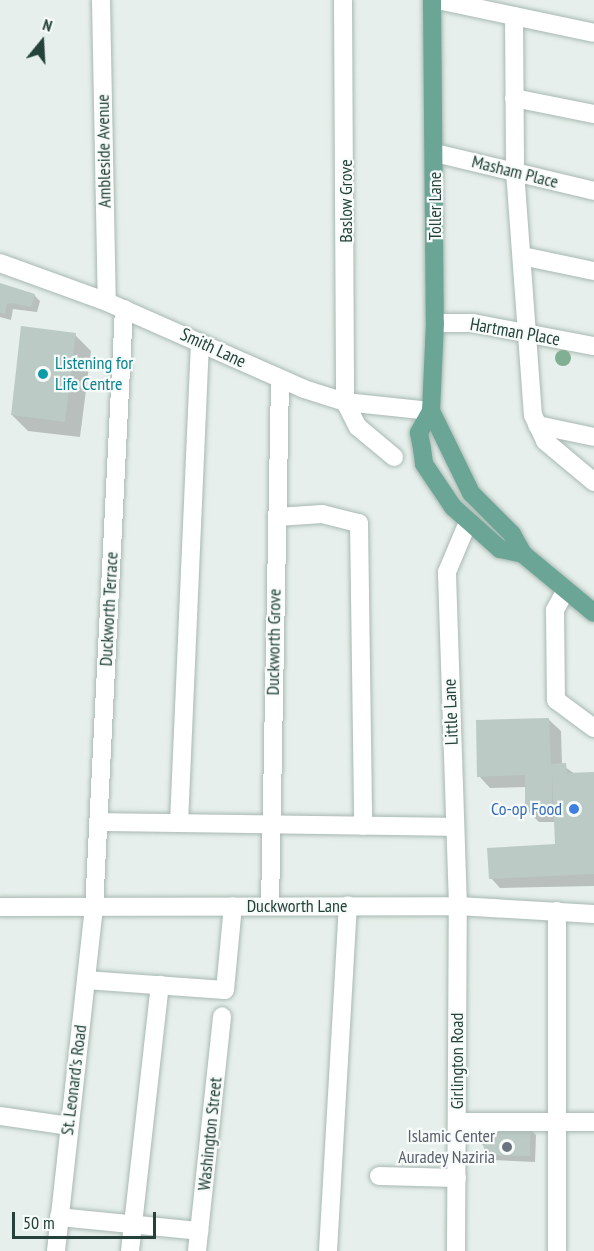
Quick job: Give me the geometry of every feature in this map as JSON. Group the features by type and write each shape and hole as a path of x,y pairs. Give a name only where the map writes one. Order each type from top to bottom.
{"main road":[{"name":"Toller Lane","path":"432,0 435,323 431,411 419,433 424,464 444,497 468,522 500,549 523,554"},
{"name":"Toller Lane","path":"431,411 471,493 512,534 523,554 594,613"},
{"path":"468,522 497,520"}],"street":[{"name":"Ambleside Avenue","path":"101,0 107,302"},
{"name":"Baslow Grove","path":"344,0 345,402"},
{"path":"438,0 594,33"},
{"path":"514,16 515,171 533,415 545,441 594,482"},
{"path":"514,98 594,114"},
{"name":"Masham Place","path":"435,153 594,191"},
{"path":"522,256 594,271"},
{"name":"Smith Lane","path":"0,263 107,302 280,379 345,402 431,411"},
{"name":"Duckworth Terrace","path":"94,909 124,309"},
{"name":"Hartman Place","path":"435,323 473,323 594,346"},
{"path":"179,823 200,342"},
{"name":"Duckworth Grove","path":"270,906 280,379"},
{"path":"345,402 358,427 394,457"},
{"path":"537,425 594,437"},
{"path":"277,517 322,514 360,523 363,826"},
{"name":"Little Lane","path":"458,906 447,572 468,522"},
{"path":"566,590 555,610 556,700 594,728"},
{"path":"98,822 455,827"},
{"path":"86,980 225,990 233,906"},
{"name":"Duckworth Lane","path":"0,907 94,909 233,906 458,906 594,914"},
{"path":"328,1251 348,906"},
{"name":"Girlington Road","path":"456,1251 458,906"},
{"name":"St. Leonard's Road","path":"56,1251 94,909"},
{"path":"557,911 557,1251"},
{"path":"130,1251 160,985"},
{"name":"Washington Street","path":"197,1251 222,1016"},
{"path":"0,1116 69,1126"},
{"path":"457,1122 594,1122"},
{"path":"379,1176 457,1178"},
{"path":"59,1217 199,1232"}],"building":[{"path":"0,283 35,294 31,307 12,303 7,304 5,314 0,313"},
{"name":"Listening for Life Centre","path":"21,326 76,333 65,422 11,415"},
{"path":"549,718 551,764 566,763 567,773 594,772 594,874 489,879 487,848 555,844 552,773 552,810 525,811 525,775 477,777 476,720"},
{"name":"Islamic Center Auradey Naziria","path":"478,1126 530,1127 530,1156 484,1155 484,1139 478,1139"}],"place":[{"name":"Listening for Life Centre","path":"43,374"},
{"name":"Co-op Food","path":"574,809"},
{"name":"Islamic Center Auradey Naziria","path":"507,1147"}]}
